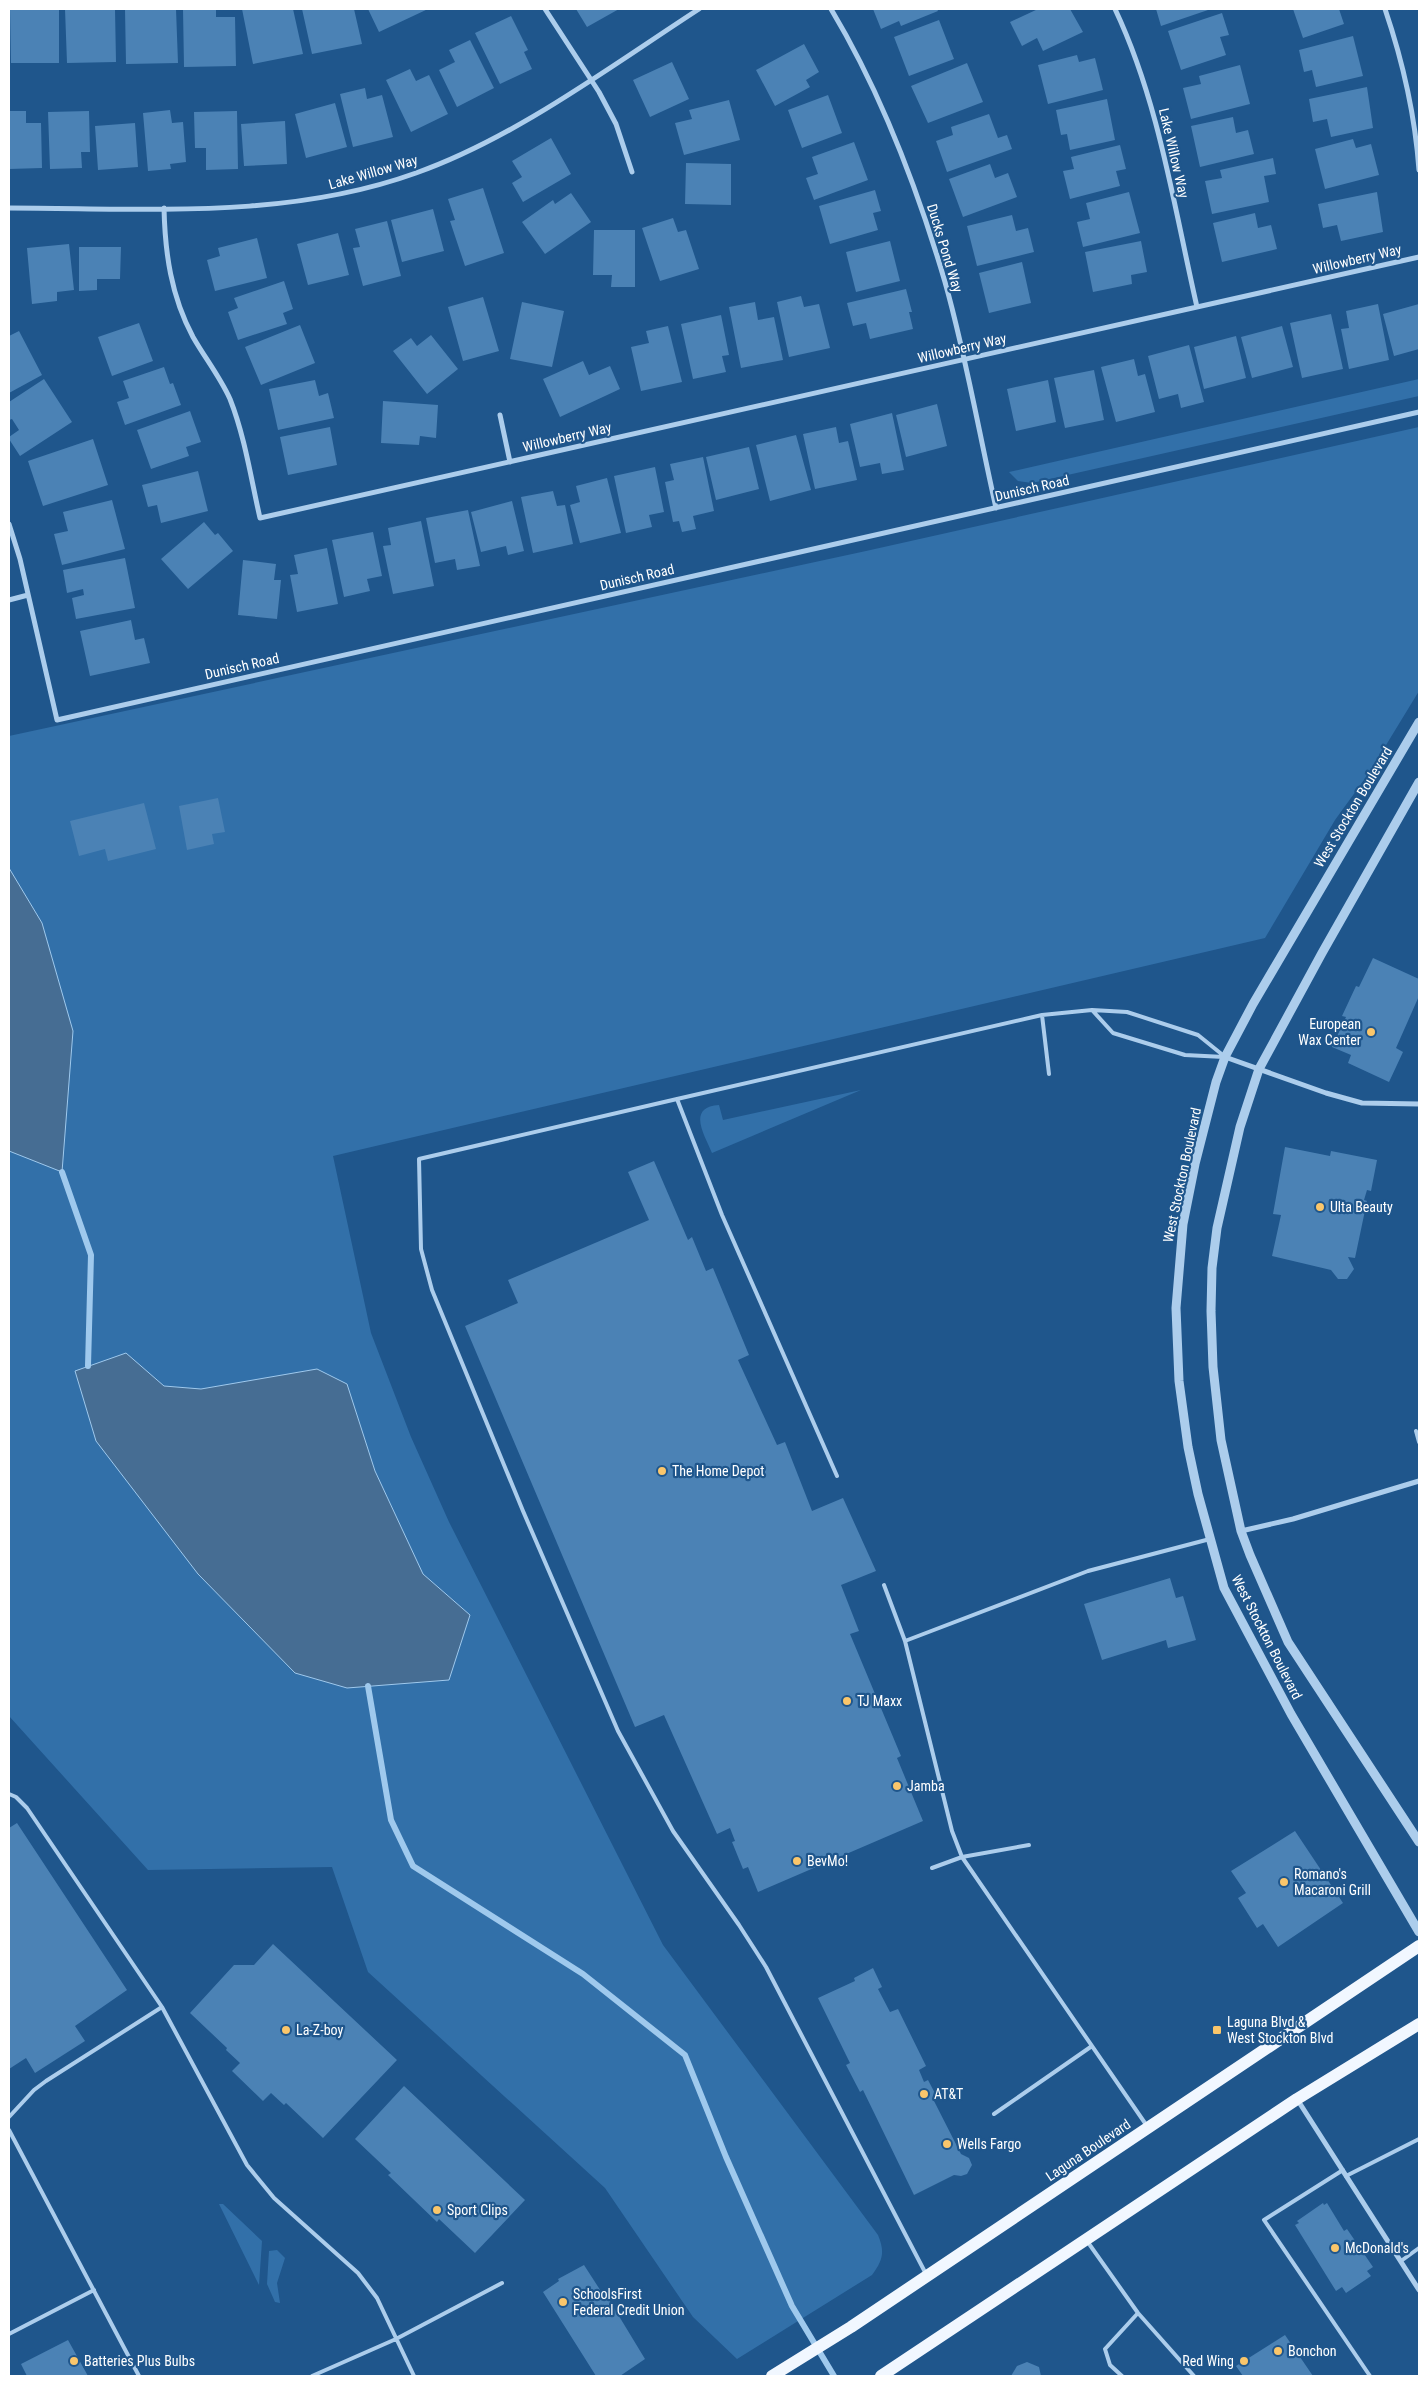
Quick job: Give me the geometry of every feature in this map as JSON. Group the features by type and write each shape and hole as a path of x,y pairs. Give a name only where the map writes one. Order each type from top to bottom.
{"main road":[{"name":"Laguna Boulevard","path":"772,2376 788,2368 851,2327 1419,1946"},
{"path":"881,2376 1297,2099 1419,2024"}],"street":[{"path":"545,9 590,79 616,124 632,172"},
{"name":"Lake Willow Way","path":"9,208 258,206 318,199 368,188 416,173 473,149 518,125 699,9"},
{"name":"Ducks Pond Way","path":"831,9 879,99 923,210 945,284 996,508"},
{"name":"Lake Willow Way","path":"1116,9 1132,45 1148,91 1197,307"},
{"path":"1385,9 1408,87 1419,170"},
{"name":"Willowberry Way","path":"164,208 165,250 172,283 193,337 229,399 240,426 260,518 1419,257"},
{"name":"Dunisch Road","path":"9,524 20,559 56,720 1419,412"},
{"name":"Willowberry Way","path":"500,415 510,462"},
{"path":"9,600 28,595"},
{"name":"West Stockton Boulevard","path":"1419,722 1253,1004 1225,1057 1208,1113 1185,1216 1176,1308 1179,1381 1188,1448 1224,1588 1259,1657 1419,1932"},
{"name":"West Stockton Boulevard","path":"1419,782 1317,961 1259,1069 1240,1127 1217,1228 1212,1268 1213,1367 1221,1440 1241,1531 1288,1642 1419,1842"},
{"path":"1225,1057 1326,1093 1362,1102 1419,1104"},
{"path":"1241,1531 1293,1519 1419,1481"},
{"path":"1297,2099 1419,2290"}],"lane":[{"path":"927,2276 766,1967 673,1831 618,1731 523,1511 432,1290 421,1249 419,1159 1042,1015 1092,1010 1127,1012 1198,1035 1225,1057"},
{"path":"1092,1010 1113,1033 1185,1055 1225,1057"},
{"path":"1042,1015 1049,1074"},
{"path":"677,1099 722,1215 837,1476"},
{"path":"1416,1432 1419,1442"},
{"path":"905,1641 1088,1571 1210,1539"},
{"path":"884,1585 905,1641 952,1831 962,1857 1148,2127"},
{"path":"9,1794 16,1797 27,1808 162,2006 247,2165 274,2198 358,2273 378,2298 414,2376"},
{"path":"932,1868 962,1857 1029,1845"},
{"path":"9,2117 34,2090 46,2081 162,2006"},
{"path":"994,2114 1092,2046"},
{"path":"9,2130 139,2376"},
{"path":"1346,2176 1419,2139"},
{"path":"1342,2170 1264,2220 1370,2376"},
{"path":"1086,2239 1138,2313 1194,2376"},
{"path":"1401,2260 1419,2248"},
{"path":"312,2376 396,2339 502,2283"},
{"path":"9,2334 94,2290"},
{"path":"1122,2376 1110,2364 1105,2349 1138,2313"}],"shaded area":[{"path":"1419,379 1419,396 1032,483 1018,481 1009,472"},
{"path":"1419,427 1419,691 1369,773 1335,820 1265,938 333,1156 371,1333 411,1437 449,1522 663,1945 878,2235 882,2256 879,2265 872,2275 737,2359 693,2317 605,2188 368,1972 332,1867 148,1870 9,1716 9,736 866,551"},
{"path":"9,868 42,923 73,1031 62,1172 9,1151"},
{"path":"861,1090 712,1153 700,1123 703,1111 709,1107 719,1105 723,1120"},
{"path":"126,1353 164,1386 201,1389 317,1369 347,1384 375,1471 423,1574 470,1615 449,1680 347,1688 295,1673 198,1574 96,1441 75,1371"},
{"path":"219,2204 223,2204 262,2241 259,2285"},
{"path":"277,2250 285,2258 277,2283 280,2303 275,2302 267,2284 269,2251"}],"building":[{"path":"10,9 59,9 59,63 11,63"},
{"path":"65,9 115,9 116,62 67,63"},
{"path":"125,9 176,9 178,63 126,64"},
{"path":"183,9 216,9 216,17 235,17 236,66 184,67"},
{"path":"242,9 293,9 303,54 253,64"},
{"path":"302,9 354,9 362,44 312,54"},
{"path":"368,9 428,9 379,32"},
{"path":"576,9 619,9 587,27"},
{"path":"873,9 937,9 938,11 901,26 899,21 881,29"},
{"path":"1038,9 1070,9 1083,32 1043,51 1037,38 1022,46 1010,22"},
{"path":"1156,9 1207,9 1208,10 1161,26"},
{"path":"1293,9 1339,9 1344,24 1303,38"},
{"path":"1222,13 1229,35 1220,37 1226,55 1181,70 1168,31"},
{"path":"511,16 528,50 524,52 532,69 500,84 475,33"},
{"path":"939,20 954,59 909,76 894,37"},
{"path":"1353,36 1363,76 1316,87 1312,70 1304,72 1299,50"},
{"path":"470,40 494,88 457,107 439,70 455,62 449,50"},
{"path":"804,44 819,72 806,80 810,87 775,106 756,70"},
{"path":"1077,55 1079,62 1095,58 1103,90 1048,104 1038,65"},
{"path":"672,62 689,99 650,117 633,80"},
{"path":"967,63 983,102 928,123 911,86"},
{"path":"1240,65 1250,104 1191,119 1183,88 1201,84 1199,76"},
{"path":"410,69 416,81 429,75 448,114 411,132 386,80"},
{"path":"1367,87 1373,128 1331,137 1327,119 1313,122 1309,99"},
{"path":"365,88 367,99 382,95 393,137 353,147 340,94"},
{"path":"828,95 842,133 802,148 788,110"},
{"path":"1107,99 1115,140 1070,150 1067,134 1061,135 1056,110"},
{"path":"729,100 740,140 684,155 675,123 692,119 689,110"},
{"path":"335,103 347,147 306,158 295,114"},
{"path":"170,110 172,123 183,122 186,162 170,164 171,169 148,171 143,113"},
{"path":"9,111 26,111 26,123 41,123 42,168 9,169"},
{"path":"89,111 90,152 81,152 82,168 50,169 48,112"},
{"path":"237,111 238,169 206,170 206,148 195,148 194,112"},
{"path":"989,114 998,138 1007,135 1012,149 947,172 936,141 953,135 951,127"},
{"path":"1233,117 1236,133 1248,130 1254,154 1200,167 1191,126"},
{"path":"285,121 287,164 244,166 241,124"},
{"path":"135,123 138,167 98,170 95,126"},
{"path":"551,138 571,174 523,202 512,183 522,177 512,161"},
{"path":"1353,139 1356,148 1371,144 1379,175 1325,189 1315,149"},
{"path":"854,142 868,180 814,200 806,178 818,174 812,157"},
{"path":"1120,145 1126,169 1116,171 1120,186 1070,199 1063,171 1074,169 1071,157"},
{"path":"1273,158 1276,174 1264,176 1269,202 1212,214 1205,181 1222,178 1220,170"},
{"path":"686,163 731,164 731,205 685,204"},
{"path":"990,164 995,178 1008,173 1017,197 963,217 949,179"},
{"path":"483,188 504,253 465,266 450,221 455,220 448,199"},
{"path":"875,190 881,211 873,213 878,230 830,244 819,206"},
{"path":"1129,192 1140,233 1083,247 1077,222 1090,219 1086,203"},
{"path":"1377,192 1383,232 1341,241 1337,225 1323,228 1318,204"},
{"path":"571,193 591,222 545,254 522,222 553,200 555,204"},
{"path":"433,209 444,251 402,262 391,220"},
{"path":"1255,213 1258,228 1271,225 1277,249 1222,262 1213,223"},
{"path":"1012,215 1016,231 1028,228 1034,252 977,266 967,226"},
{"path":"673,218 678,232 686,230 699,269 660,281 642,228"},
{"path":"387,221 401,276 363,286 353,248 360,247 355,229"},
{"path":"594,230 635,230 635,287 611,287 612,275 593,275"},
{"path":"338,233 349,275 308,285 297,244"},
{"path":"257,238 267,278 215,291 207,260 220,256 218,248"},
{"path":"890,241 900,281 856,292 846,252"},
{"path":"1141,241 1147,272 1131,275 1132,284 1093,292 1085,252"},
{"path":"69,244 74,290 57,292 57,301 32,304 27,248"},
{"path":"79,247 121,247 120,279 97,279 97,290 79,291"},
{"path":"1022,262 1031,303 989,313 979,273"},
{"path":"284,281 293,309 283,313 287,324 238,340 228,312 238,308 234,298"},
{"path":"906,289 912,312 909,312 913,329 870,339 866,323 853,326 847,303"},
{"path":"801,296 804,307 819,304 830,348 789,357 777,302"},
{"path":"483,297 499,351 463,361 448,307"},
{"path":"522,302 564,311 552,367 510,359"},
{"path":"755,302 758,320 774,317 783,360 741,368 729,307"},
{"path":"1378,304 1389,360 1349,369 1341,329 1349,328 1346,311"},
{"path":"1419,304 1419,349 1394,356 1383,314"},
{"path":"1331,314 1343,369 1302,378 1290,323"},
{"path":"721,315 729,355 722,356 726,372 693,379 681,324"},
{"path":"139,323 153,361 112,376 98,337"},
{"path":"300,325 315,363 261,385 245,347"},
{"path":"668,326 682,382 641,391 631,347 649,343 646,331"},
{"path":"1282,326 1293,367 1252,378 1241,337"},
{"path":"19,331 42,375 9,393 9,336"},
{"path":"431,335 458,369 427,394 393,351 411,338 417,346"},
{"path":"1236,336 1246,378 1204,389 1194,347"},
{"path":"1189,345 1204,402 1181,408 1178,394 1159,399 1148,356"},
{"path":"1134,359 1138,376 1145,374 1155,412 1116,422 1101,367"},
{"path":"583,361 589,375 610,366 620,389 560,417 543,379"},
{"path":"164,367 170,384 173,383 181,405 125,425 117,402 129,398 123,381"},
{"path":"1094,370 1104,420 1065,428 1054,378"},
{"path":"44,379 72,422 20,456 9,439 19,430 12,419 9,420 9,402"},
{"path":"315,380 319,396 328,393 334,418 278,430 269,389"},
{"path":"1048,380 1056,422 1016,431 1007,389"},
{"path":"383,401 438,405 436,438 420,436 419,445 381,443"},
{"path":"937,404 947,446 906,457 896,415"},
{"path":"190,411 201,442 186,447 189,456 151,469 137,430"},
{"path":"892,413 904,470 882,474 880,463 860,467 850,424"},
{"path":"330,427 337,465 288,475 280,437"},
{"path":"836,427 839,443 848,441 857,480 815,489 803,434"},
{"path":"796,435 811,490 770,501 756,445"},
{"path":"93,439 108,485 43,506 28,461"},
{"path":"749,447 759,489 716,500 706,457"},
{"path":"703,457 714,511 693,516 696,529 682,532 679,521 673,522 665,482 674,480 670,464"},
{"path":"655,467 664,512 649,515 652,527 626,533 614,476"},
{"path":"198,471 208,511 161,523 157,505 148,507 142,485"},
{"path":"607,478 621,533 580,543 570,505 580,502 576,486"},
{"path":"553,491 557,506 565,505 573,544 533,553 521,497"},
{"path":"112,500 125,549 62,565 54,534 68,531 63,512"},
{"path":"512,501 524,551 508,555 506,546 481,552 471,512"},
{"path":"468,510 480,566 457,570 455,559 435,563 426,518"},
{"path":"421,521 434,586 393,594 383,546 391,545 388,528"},
{"path":"204,522 215,535 218,533 233,551 188,589 161,559"},
{"path":"373,532 382,576 367,579 370,591 344,597 332,540"},
{"path":"327,548 338,604 297,612 290,575 298,574 294,555"},
{"path":"125,558 135,608 76,619 72,598 84,595 83,589 67,593 63,570"},
{"path":"243,560 276,564 274,580 281,580 277,619 238,615"},
{"path":"131,620 135,640 144,638 150,663 90,676 80,631"},
{"path":"218,798 225,832 212,834 214,844 187,850 179,806"},
{"path":"144,803 156,849 108,861 105,849 79,856 70,821"},
{"name":"European Wax Center","path":"1373,958 1419,979 1419,996 1396,1048 1403,1052 1389,1082 1348,1063 1351,1055 1332,1047 1346,1017 1342,1016 1356,986 1359,987"},
{"name":"Ulta Beauty","path":"1285,1147 1330,1156 1331,1151 1377,1160 1371,1191 1367,1190 1364,1200 1367,1201 1355,1258 1348,1257 1354,1269 1347,1279 1338,1279 1331,1270 1272,1256 1281,1215 1273,1214"},
{"name":"The Home Depot","path":"654,1161 688,1240 692,1237 706,1271 713,1268 749,1355 738,1360 777,1445 785,1442 812,1511 843,1498 876,1571 841,1585 859,1631 850,1634 901,1756 897,1758 923,1821 758,1892 748,1867 743,1869 732,1842 735,1841 730,1828 717,1834 664,1715 635,1727 465,1326 518,1303 508,1280 649,1220 628,1172"},
{"path":"1170,1578 1176,1598 1183,1596 1196,1640 1168,1648 1166,1640 1102,1660 1084,1604"},
{"path":"17,1823 127,1990 75,2026 85,2041 35,2073 26,2058 9,2069 9,1828"},
{"name":"Romano's Macaroni Grill","path":"1295,1831 1343,1903 1278,1947 1263,1924 1257,1928 1238,1898 1246,1893 1231,1871"},
{"name":"La-Z-boy","path":"273,1944 397,2060 323,2138 286,2103 284,2105 271,2093 263,2101 232,2071 240,2063 190,2013 234,1965 254,1965"},
{"path":"873,1968 882,1987 878,1989 890,2012 898,2009 926,2066 919,2070 924,2082 928,2080 938,2099 934,2101 961,2154 969,2158 972,2165 967,2174 961,2176 954,2175 914,2195 863,2090 860,2092 846,2065 850,2063 818,1998 855,1981 854,1978"},
{"path":"404,2086 525,2200 475,2253 439,2219 437,2222 388,2175 391,2173 355,2139"},
{"name":"McDonald's","path":"1323,2203 1324,2205 1327,2203 1344,2231 1347,2229 1373,2267 1367,2271 1371,2276 1346,2293 1342,2287 1336,2291 1295,2225 1299,2223 1297,2221"},
{"path":"584,2265 606,2299 608,2298 645,2359 620,2376 596,2376 543,2292 559,2281 558,2279"},
{"name":"Bonchon","path":"1285,2335 1313,2376 1243,2376 1236,2366"},
{"path":"68,2340 88,2376 27,2376 21,2364"},
{"path":"1027,2362 1039,2367 1041,2376 1011,2376 1017,2366"}],"waterway":[{"path":"62,1172 91,1255 88,1366"},
{"path":"368,1686 391,1820 413,1866 583,1974 685,2055 726,2157 792,2306 834,2376"}],"place":[{"name":"European Wax Center","path":"1371,1032"},
{"name":"Ulta Beauty","path":"1320,1207"},
{"name":"The Home Depot","path":"662,1471"},
{"name":"TJ Maxx","path":"847,1701"},
{"name":"Jamba","path":"897,1786"},
{"name":"BevMo!","path":"797,1861"},
{"name":"Romano's Macaroni Grill","path":"1284,1882"},
{"name":"La-Z-boy","path":"286,2030"},
{"name":"Laguna Blvd & West Stockton Blvd","path":"1217,2030"},
{"name":"AT&T","path":"924,2094"},
{"name":"Wells Fargo","path":"947,2144"},
{"name":"Sport Clips","path":"437,2210"},
{"name":"McDonald's","path":"1335,2248"},
{"name":"SchoolsFirst Federal Credit Union","path":"563,2302"},
{"name":"Bonchon","path":"1278,2351"},
{"name":"Batteries Plus Bulbs","path":"74,2361"},
{"name":"Red Wing","path":"1244,2361"}]}
